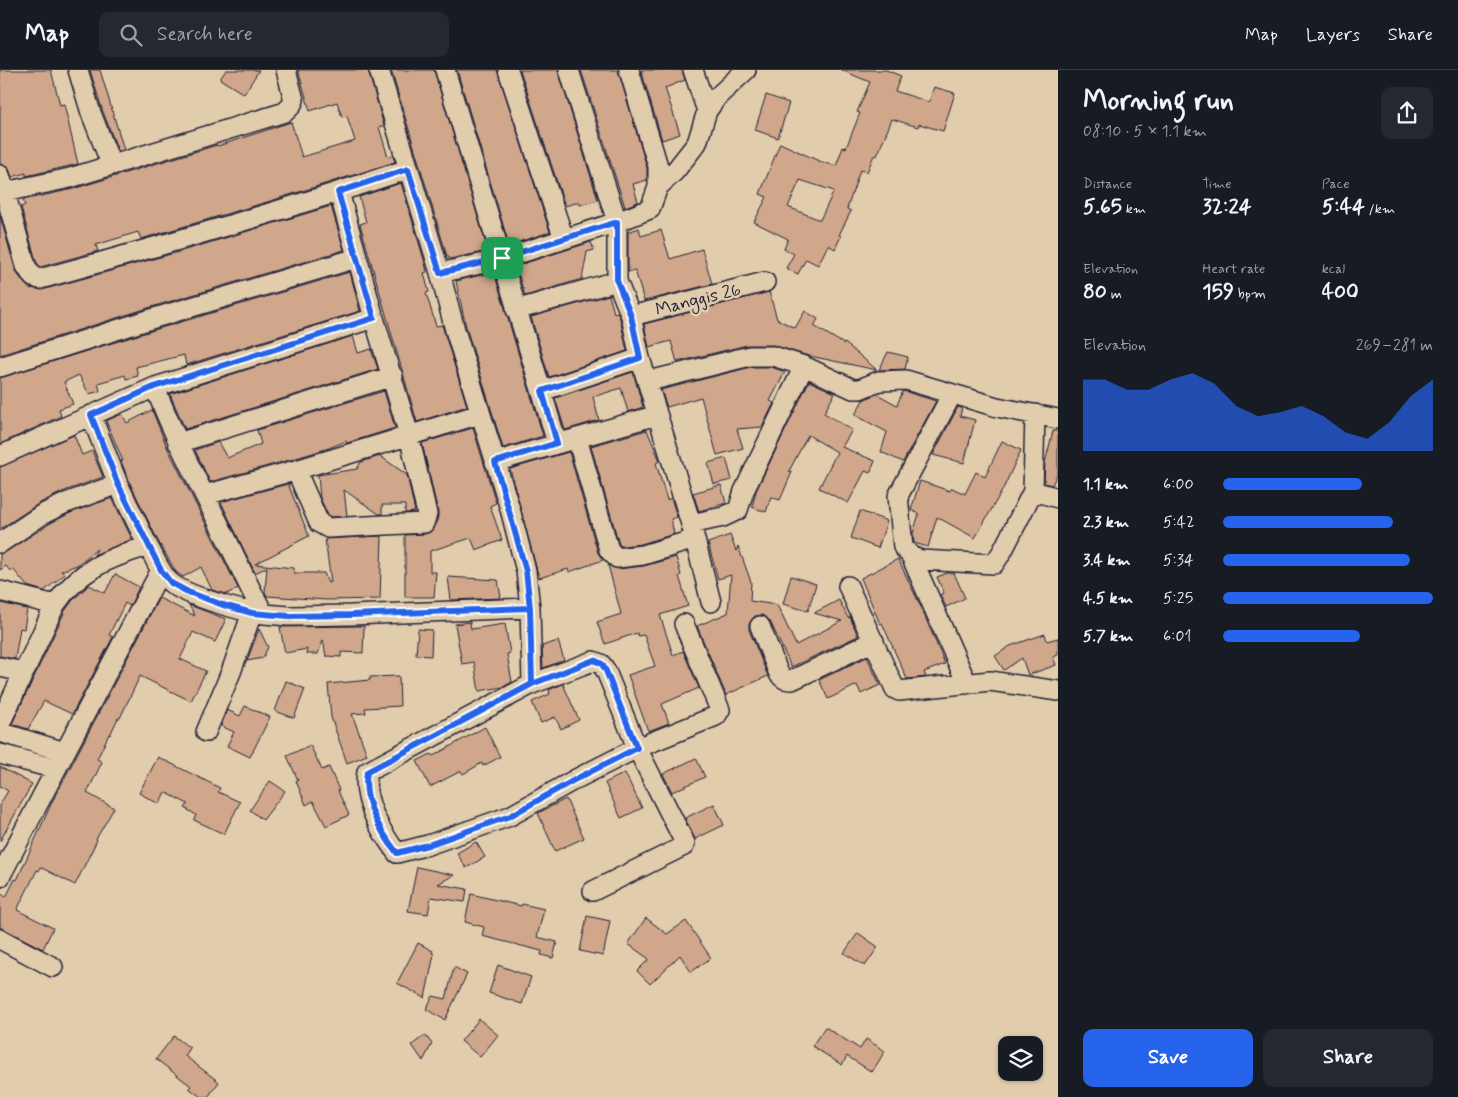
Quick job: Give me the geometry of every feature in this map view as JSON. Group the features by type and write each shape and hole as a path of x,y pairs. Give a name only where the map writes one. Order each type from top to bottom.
{"street":[{"path":"78,70 91,113 111,164"},
{"path":"286,70 294,100 292,106 285,112 70,178 2,187 26,266 33,277 40,279 184,240 408,169"},
{"path":"379,70 526,571 530,608 532,684"},
{"path":"445,70 557,443"},
{"path":"508,70 564,239"},
{"path":"569,70 617,222 617,281 631,316 640,358 649,381 693,532 711,602"},
{"path":"440,273 502,258 617,222 650,209 658,187 658,166 629,70"},
{"path":"693,70 707,111"},
{"path":"658,187 675,171 697,143 707,111 728,86 746,70"},
{"path":"296,470 319,523 328,528 424,523 427,514 409,435 338,192"},
{"path":"0,367 151,319 357,258"},
{"path":"516,310 617,281"},
{"name":"Manggis 26","path":"631,316 766,282"},
{"path":"0,456 154,387 374,318"},
{"path":"649,381 750,356 773,356 804,366 853,389 860,389 879,381 906,380 997,407 1058,419"},
{"path":"542,391 640,358"},
{"path":"577,438 609,550 617,558 643,555 738,510 744,491 804,366"},
{"path":"178,443 392,376"},
{"path":"154,387 178,443 237,559 258,613 206,732"},
{"path":"952,394 898,496 903,547 911,556 967,684"},
{"path":"204,494 296,470 480,414"},
{"path":"911,556 921,560 994,564 1033,491 1035,414"},
{"path":"91,415 118,484 161,570 171,583 188,592 223,605 258,613 289,616 530,608"},
{"path":"495,462 658,415"},
{"path":"0,544 43,514 66,503 118,484"},
{"path":"1033,491 1058,498"},
{"path":"0,724 55,605 65,591 77,579 95,566 148,546"},
{"path":"0,877 161,570"},
{"path":"848,586 898,691 903,692 990,681 1058,691"},
{"path":"0,591 55,605"},
{"path":"593,891 684,846 684,839 637,748 602,664 594,660 532,684 367,772 366,789 371,807 389,842 397,853 428,845 510,816 637,748 716,716 720,710 684,624"},
{"path":"760,626 779,674 787,680 792,680 874,641"},
{"path":"0,667 23,672"},
{"path":"0,732 65,752"},
{"path":"0,754 56,769"},
{"path":"0,939 53,967"}],"building":[{"path":"0,70 51,70 60,105 64,104 78,164 26,176 26,173 12,177 8,167 0,164"},
{"path":"90,70 100,70 124,150 118,151"},
{"path":"226,70 259,70 244,94 220,79"},
{"path":"298,70 368,70 384,126 379,127 388,157 393,156 395,162 141,239 138,232 96,245 98,251 40,267 36,261 21,207 25,205 23,200 73,189 291,122 302,157 355,141 347,116 342,117 337,102 310,111"},
{"path":"391,70 434,70 488,251 449,259 447,256"},
{"path":"457,70 497,70 550,232 509,245"},
{"path":"520,70 558,70 598,200 580,205 579,202 565,206"},
{"path":"581,70 618,70 647,168 647,180 633,184 638,202 625,207"},
{"path":"641,70 682,70 685,80 665,88 680,134 662,140"},
{"path":"841,70 886,70 901,76 895,91 929,102 934,87 955,93 943,131 919,124 918,127 892,119 877,156 874,155 867,172 860,170 847,209 851,211 839,235 841,236 835,249 828,245 818,265 806,259 798,274 786,268 794,254 784,249 788,239 754,222 767,197 760,194 780,143 819,161 836,166 843,147 846,148 860,113 857,112 870,82","holes":["800,180 834,191 820,220 788,207"]},
{"path":"766,95 789,103 778,138 755,130"},
{"path":"401,183 425,263 427,272 424,273 429,292 426,293 436,326 442,325 467,406 417,422 360,224 366,222 359,197"},
{"path":"331,206 344,250 148,308 0,355 0,216 16,272 29,288 42,290 182,251"},
{"path":"639,228 641,236 661,230 670,259 702,249 712,284 644,301 635,270 628,272 628,232"},
{"path":"591,242 594,250 587,252 582,279 525,296 516,266"},
{"path":"350,272 360,311 186,365 184,355 136,367 138,376 126,379 125,375 98,383 100,391 89,394 79,375 64,382 73,404 59,409 61,416 0,444 0,378"},
{"path":"494,272 543,436 503,448 466,327 456,281"},
{"path":"769,292 777,319 795,328 805,311 818,319 814,326 845,343 877,370 805,355 773,345 747,345 677,362 671,341 649,347 644,324"},
{"path":"609,295 614,313 617,312 620,319 627,351 549,377 531,317"},
{"path":"353,336 358,353 371,349 378,369 185,429 170,394"},
{"path":"888,352 908,357 905,369 879,370"},
{"path":"751,367 771,367 785,372 770,401 774,403 762,427 737,429 743,448 717,455 701,397 667,407 661,390"},
{"path":"633,372 643,407 628,412 621,388 593,397 599,420 565,430 555,398"},
{"path":"809,381 835,393 824,413 852,430 842,447 875,461 870,473 865,471 848,503 819,488 837,452 808,435 789,471 792,472 780,500 771,497 766,512 752,507 756,491"},
{"path":"384,391 395,428 347,443 346,441 293,459 210,482 195,450 218,442 227,458 261,444 257,430"},
{"path":"903,391 936,401 903,462 881,452 887,432 855,415 863,400 877,394 897,405"},
{"path":"958,407 962,408 960,416 975,420 964,463 933,455"},
{"path":"152,410 167,447 238,588 227,594 212,590 201,567 183,577 176,572 158,541 128,479 121,461 123,461 106,421 122,414 127,423"},
{"path":"473,428 496,503 490,506 502,540 476,550 471,538 430,551 430,572 436,572 434,597 405,597 405,535 430,532 435,527 438,517 422,443"},
{"path":"647,430 660,461 656,463 667,500 671,498 677,517 671,519 674,534 641,544 621,546 591,446"},
{"path":"1053,431 1058,431 1058,472 1052,485 1044,483 1045,463"},
{"path":"74,435 82,455 92,451 103,477 62,492 38,504 0,529 0,467"},
{"path":"1002,441 1021,450 1003,489 975,538 937,517 928,547 914,543 913,533 919,514 911,510 920,481 950,491 952,488 965,494 976,472 985,477"},
{"path":"569,452 598,553 603,560 569,572 568,569 539,578 510,469"},
{"path":"380,456 407,475 415,512 405,513 405,505 382,505 382,514 379,514 344,490 347,516 331,517 328,515 320,498 318,475 357,469 361,462"},
{"path":"726,458 732,480 714,484 708,463"},
{"path":"288,484 309,536 255,564 294,568 294,573 324,573 328,583 331,582 325,539 382,536 380,599 327,600 267,596 265,592 267,567 255,573 221,502"},
{"path":"721,485 726,503 699,511 693,493"},
{"path":"112,498 132,539 94,555 97,549 77,565 61,571 65,574 44,591 27,586 13,569 10,571 6,566 0,570 0,554 70,513"},
{"path":"860,511 887,521 878,548 851,538"},
{"path":"730,535 736,551 738,546 751,582 750,601 777,605 796,645 842,621 814,613 839,600 848,618 850,617 858,636 791,667 770,621 762,615 755,616 749,624 749,630 768,676 726,695 697,626 728,613 731,575 718,579 708,543"},
{"path":"676,557 681,575 679,576 688,606 660,615 673,655 683,651 699,688 662,704 669,723 648,731 628,675 655,666 644,635 638,636 637,633 605,644 597,622 621,614 608,565 618,569 644,566"},
{"path":"898,559 945,664 924,672 926,677 907,679 882,623 880,624 861,578"},
{"path":"947,573 954,573 965,598 946,607 940,595 944,593 937,577"},
{"path":"115,574 139,587 130,606 125,603 109,635 113,637 72,714 44,701 28,729 12,724 65,611 73,600 89,585 105,593"},
{"path":"791,576 816,584 808,611 783,604"},
{"path":"448,577 498,580 501,598 451,600"},
{"path":"159,598 195,616 189,605 226,619 215,642 193,632 180,659 206,671 191,701 140,676 120,718 118,718 109,734 97,759 102,762 87,793 114,808 96,839 75,885 40,867 17,910 53,928 43,949 0,927 0,893 6,897 15,879 17,880 52,802"},
{"path":"0,603 27,609 24,629 20,628 15,659 0,656"},
{"path":"470,622 471,629 505,624 510,653 507,654 512,682 503,687 479,691 474,662 462,664 455,624"},
{"path":"364,626 363,653 341,652 341,657 326,656 323,640 318,654 306,654 307,649 285,653 280,627"},
{"path":"259,629 268,647 263,658 247,661"},
{"path":"418,629 432,630 431,656 416,655"},
{"path":"1045,634 1047,641 1058,638 1058,655 1053,657 1056,665 1028,675 1022,658 1004,670 995,656 1010,646"},
{"path":"558,641 564,660 543,668 542,646"},
{"path":"867,657 880,685 861,694 857,685 828,699 819,680"},
{"path":"399,676 400,706 365,708 366,713 352,714 367,755 347,763 331,717 328,684 370,680 370,677"},
{"path":"286,681 305,689 294,718 275,711"},
{"path":"563,684 579,720 561,729 555,717 541,723 532,702 550,694 549,690"},
{"path":"245,706 270,717 250,757 227,746 234,732 221,726 227,710 240,716"},
{"path":"485,727 500,757 483,766 482,763 463,774 461,771 430,787 417,761 431,754 433,756"},
{"path":"310,745 322,770 329,767 349,815 326,826 313,801 306,805 296,781 298,780 287,756"},
{"path":"158,757 220,788 218,792 240,802 224,834 194,820 196,815 185,808 188,804 165,792 159,804 139,793"},
{"path":"696,758 705,777 672,792 663,774"},
{"path":"0,767 32,784 0,841 0,804 8,791 0,786"},
{"path":"625,773 642,808 621,818 605,783"},
{"path":"270,781 285,791 263,820 250,810"},
{"path":"566,799 584,838 555,851 538,813"},
{"path":"714,804 724,825 695,839 685,818"},
{"path":"476,842 485,857 466,868 457,853"},
{"path":"417,867 454,875 438,884 467,889 465,902 431,897 428,914 408,911"},
{"path":"471,894 521,906 522,904 544,909 537,937 557,942 553,958 541,955 542,951 482,936 484,927 465,922"},
{"path":"587,916 610,921 603,956 580,951"},
{"path":"646,918 667,934 686,921 711,958 691,972 680,955 650,984 637,971 649,959 628,944"},
{"path":"858,933 878,947 865,966 844,953"},
{"path":"418,943 433,951 432,953 434,954 425,998 397,983"},
{"path":"498,965 531,977 522,1004 489,993"},
{"path":"454,967 467,974 445,1020 426,1009 433,996 446,999"},
{"path":"479,1019 498,1035 480,1057 461,1041"},
{"path":"825,1027 860,1049 866,1039 885,1051 872,1072 847,1056 842,1065 812,1046"},
{"path":"425,1035 432,1044 423,1061 412,1045"},
{"path":"174,1036 190,1048 185,1056 219,1082 208,1097 201,1097 189,1088 191,1086 156,1059"}],"route":[{"path":"502,258 440,273 408,169 338,192 374,318 154,387 91,415 118,484 161,570 171,583 188,592 252,613 289,616 530,608 532,664 532,684 594,660 602,664 637,748 510,816 428,845 397,853 389,842 371,807 366,789 367,772 532,684 530,608 526,571 510,509 495,462 557,443 542,391 640,358 631,316 617,281 617,222 502,258"}]}
